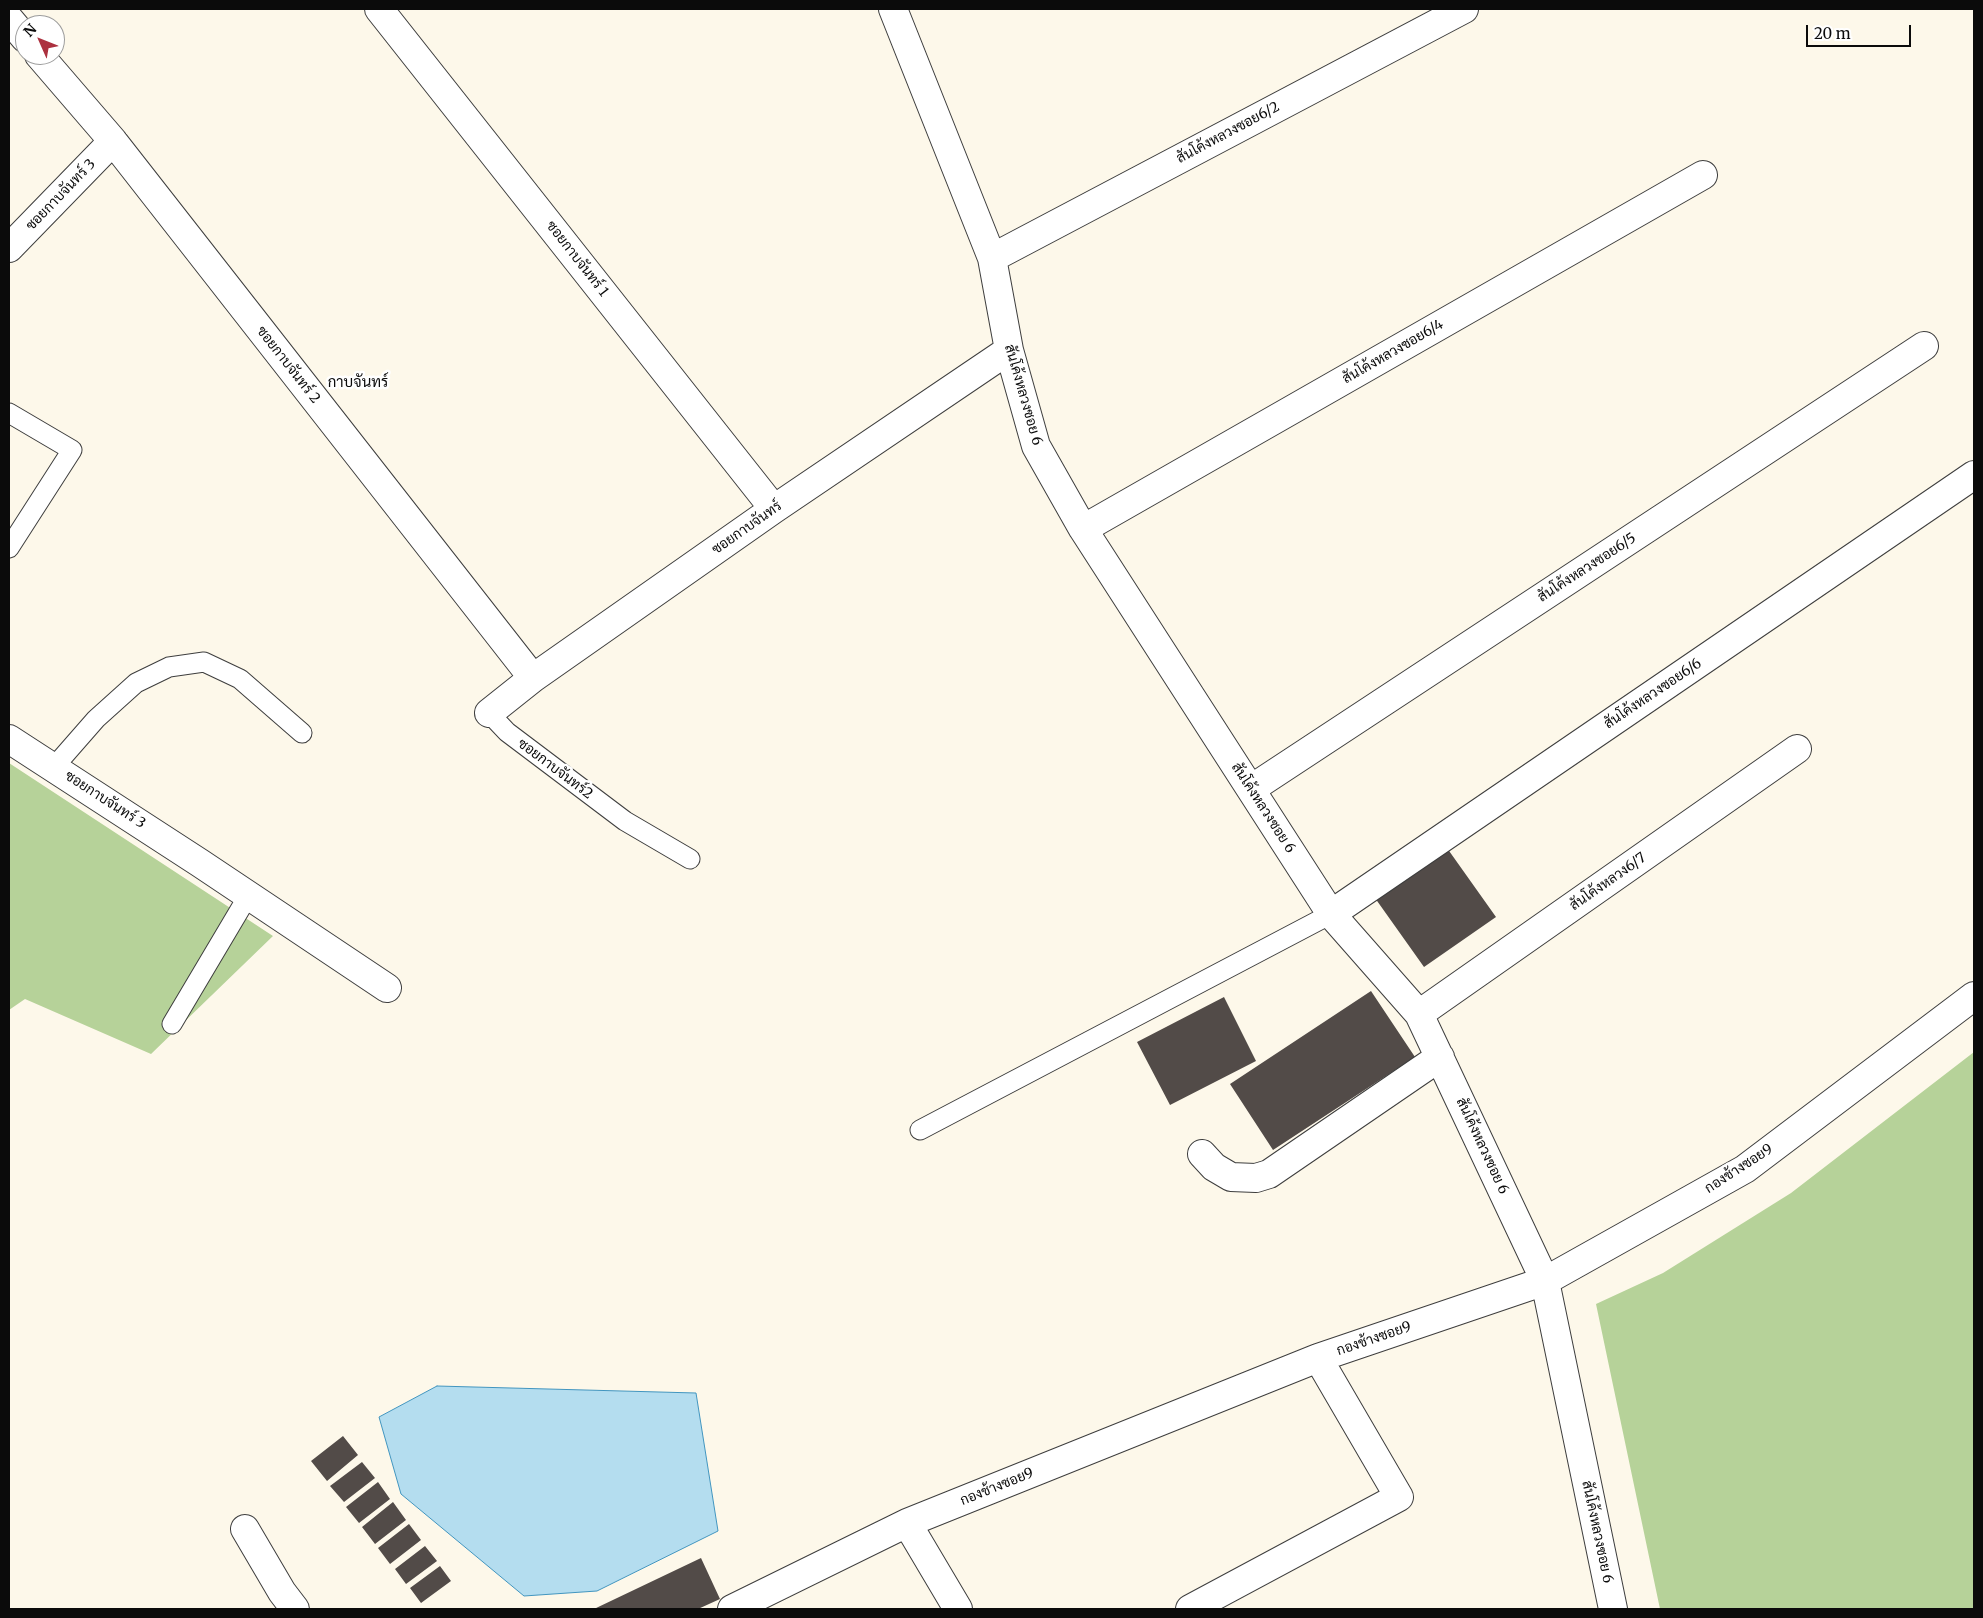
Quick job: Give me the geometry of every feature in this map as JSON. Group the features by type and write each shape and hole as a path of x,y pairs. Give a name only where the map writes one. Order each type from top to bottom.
{"street":[{"name":"ซอยกาบจันทร์ 1","path":"379,9 774,508"},
{"name":"สันโค้งหลวงซอย 6","path":"893,9 992,258 1009,350 1036,446 1083,529 1331,914 1419,1014 1546,1281 1613,1609"},
{"name":"สันโค้งหลวงซอย6/2","path":"992,258 1464,9"},
{"name":"ซอยกาบจันทร์ 2","path":"48,65 113,141 533,678"},
{"name":"ซอยกาบจันทร์ 3","path":"9,248 113,141"},
{"name":"สันโค้งหลวงซอย6/4","path":"1083,529 1703,175"},
{"name":"สันโค้งหลวงซอย6/5","path":"1251,789 1924,346"},
{"name":"ซอยกาบจันทร์","path":"489,713 533,678 774,508 1009,350"},
{"name":"สันโค้งหลวงซอย6/6","path":"1331,914 1974,475"},
{"name":"ซอยกาบจันทร์ 3","path":"9,739 200,863 387,988"},
{"name":"สันโค้งหลวง6/7","path":"1419,1014 1797,749"},
{"name":"กองช้างซอย9","path":"732,1609 907,1523 1318,1358 1546,1281 1745,1169 1974,996"},
{"path":"1202,1154 1214,1167 1231,1177 1256,1178 1269,1174 1440,1057"},
{"path":"1190,1609 1399,1497 1318,1358"},
{"path":"907,1523 958,1609"},
{"path":"245,1530 282,1592 295,1609"}],"lane":[{"path":"9,413 72,450 9,548"},
{"path":"54,767 96,719 136,683 169,667 204,662 240,679 302,733"},
{"name":"ซอยกาบจันทร์2","path":"489,713 507,732 625,821 690,859"},
{"path":"172,1024 248,896"},
{"path":"920,1130 1331,914"}],"green space":[{"path":"9,763 273,936 151,1054 25,999 9,1010"},
{"path":"1974,1052 1974,1609 1660,1609 1596,1304 1663,1273 1791,1193"}],"water":[{"path":"437,1386 696,1393 718,1531 597,1591 524,1596 401,1494 379,1417"}],"building":[{"path":"1447,848 1496,917 1424,967 1375,898"},
{"path":"1371,991 1415,1057 1273,1150 1230,1084"},
{"path":"1224,997 1256,1061 1170,1105 1137,1042"},
{"path":"343,1436 358,1455 327,1481 311,1461"},
{"path":"362,1462 375,1478 344,1502 330,1486"},
{"path":"378,1482 390,1499 359,1523 346,1507"},
{"path":"393,1502 406,1520 375,1544 362,1527"},
{"path":"409,1524 421,1540 390,1564 378,1548"},
{"path":"425,1546 437,1561 406,1584 395,1569"},
{"path":"701,1558 720,1599 698,1609 594,1609"},
{"path":"440,1566 451,1581 421,1603 410,1588"}],"district":[{"name":"กาบจันทร์","path":"358,383"}]}
